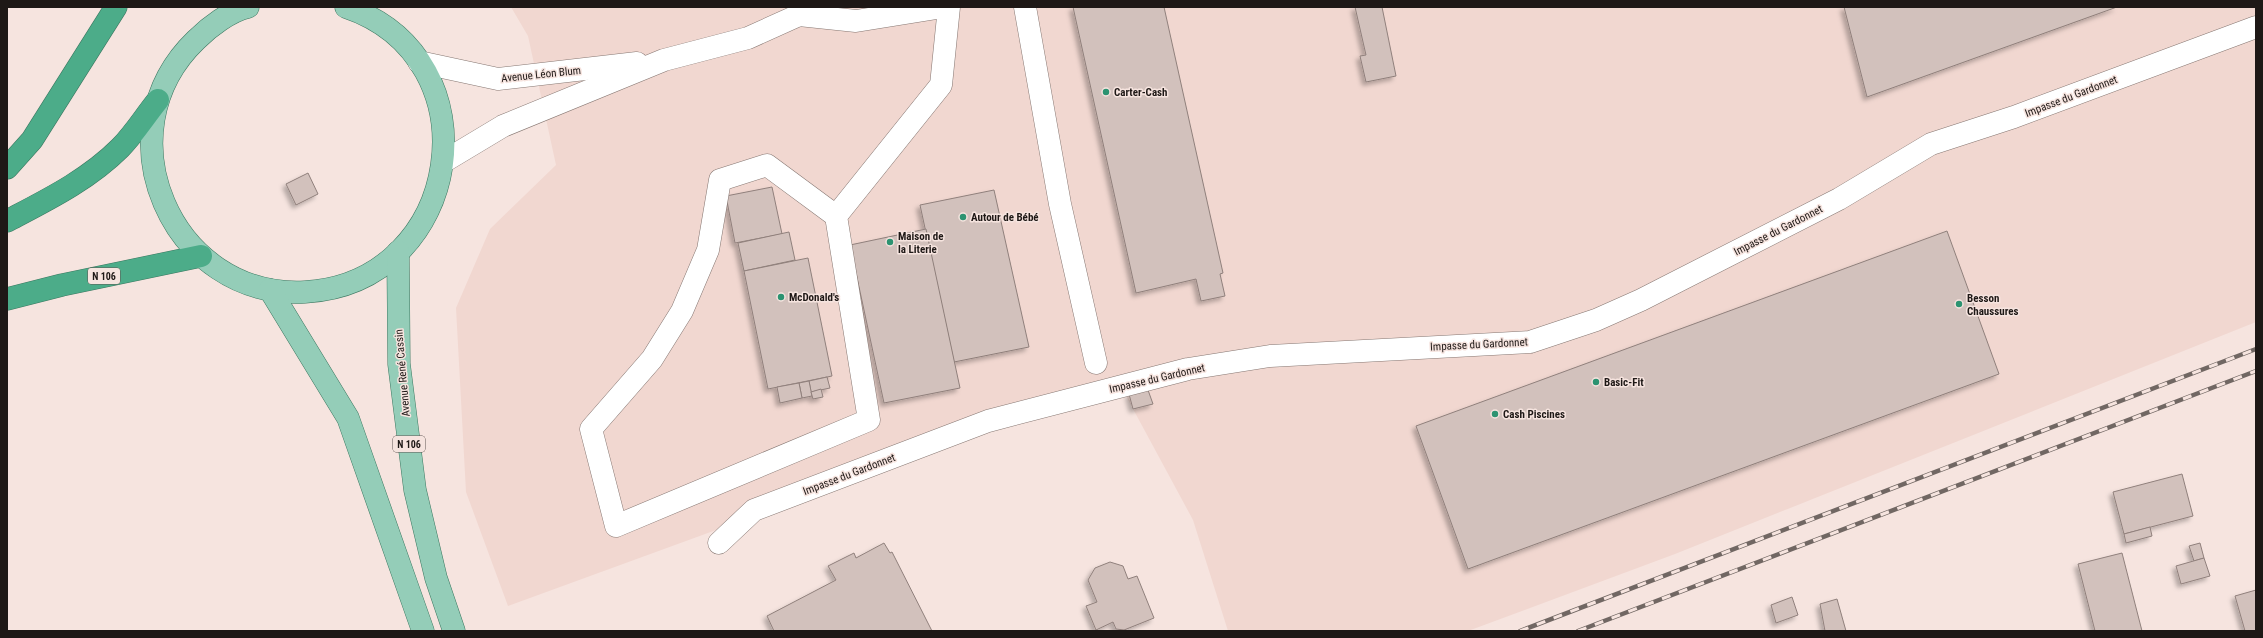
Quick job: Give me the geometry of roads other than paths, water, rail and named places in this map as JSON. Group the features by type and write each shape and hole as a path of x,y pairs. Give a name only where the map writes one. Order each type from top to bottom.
{"highway":[{"path":"7,168 32,140 116,7"},
{"path":"7,221 57,195 91,173 120,147 158,100"},
{"name":"N 106","path":"7,299 62,285 201,256"}],"main road":[{"path":"206,30 209,7"},
{"path":"248,7 206,30 186,50 169,74 158,100 151,133 153,167 162,200 178,230 201,256 221,271 245,282 270,290 304,292 339,286 371,273 398,252 420,226 427,214 436,196 443,162 443,127 435,93 419,62 394,34 362,13 346,7"},
{"name":"Avenue René Cassin","path":"398,252 399,364 414,490 436,578 454,631"},
{"path":"270,290 348,418 423,631"}],"street":[{"path":"804,11 856,21 943,7"},
{"path":"836,216 767,165 720,180 708,250 682,311 652,359 591,429 616,526 868,420 836,216 941,85 949,7"},
{"path":"1025,7 1060,204 1096,363"},
{"name":"Avenue Léon Blum","path":"443,162 503,126 664,60 748,38 804,11"},
{"name":"Impasse du Gardonnet","path":"719,543 754,510 988,421 1188,369 1270,356 1530,342 1596,320 1641,300 1839,198 1931,144 2014,117 2256,27"},
{"name":"Avenue Léon Blum","path":"419,62 498,79 664,60"}],"railway":[{"path":"1520,631 2256,349"},
{"path":"1578,631 2256,371"}],"place":[{"name":"Carter-Cash","path":"1106,92"},
{"name":"Autour de Bébé","path":"963,217"},
{"name":"Maison de la Literie","path":"890,242"},
{"name":"McDonald's","path":"781,297"},
{"name":"Besson Chaussures","path":"1959,304"},
{"name":"Basic-Fit","path":"1596,382"},
{"name":"Cash Piscines","path":"1495,414"}]}
